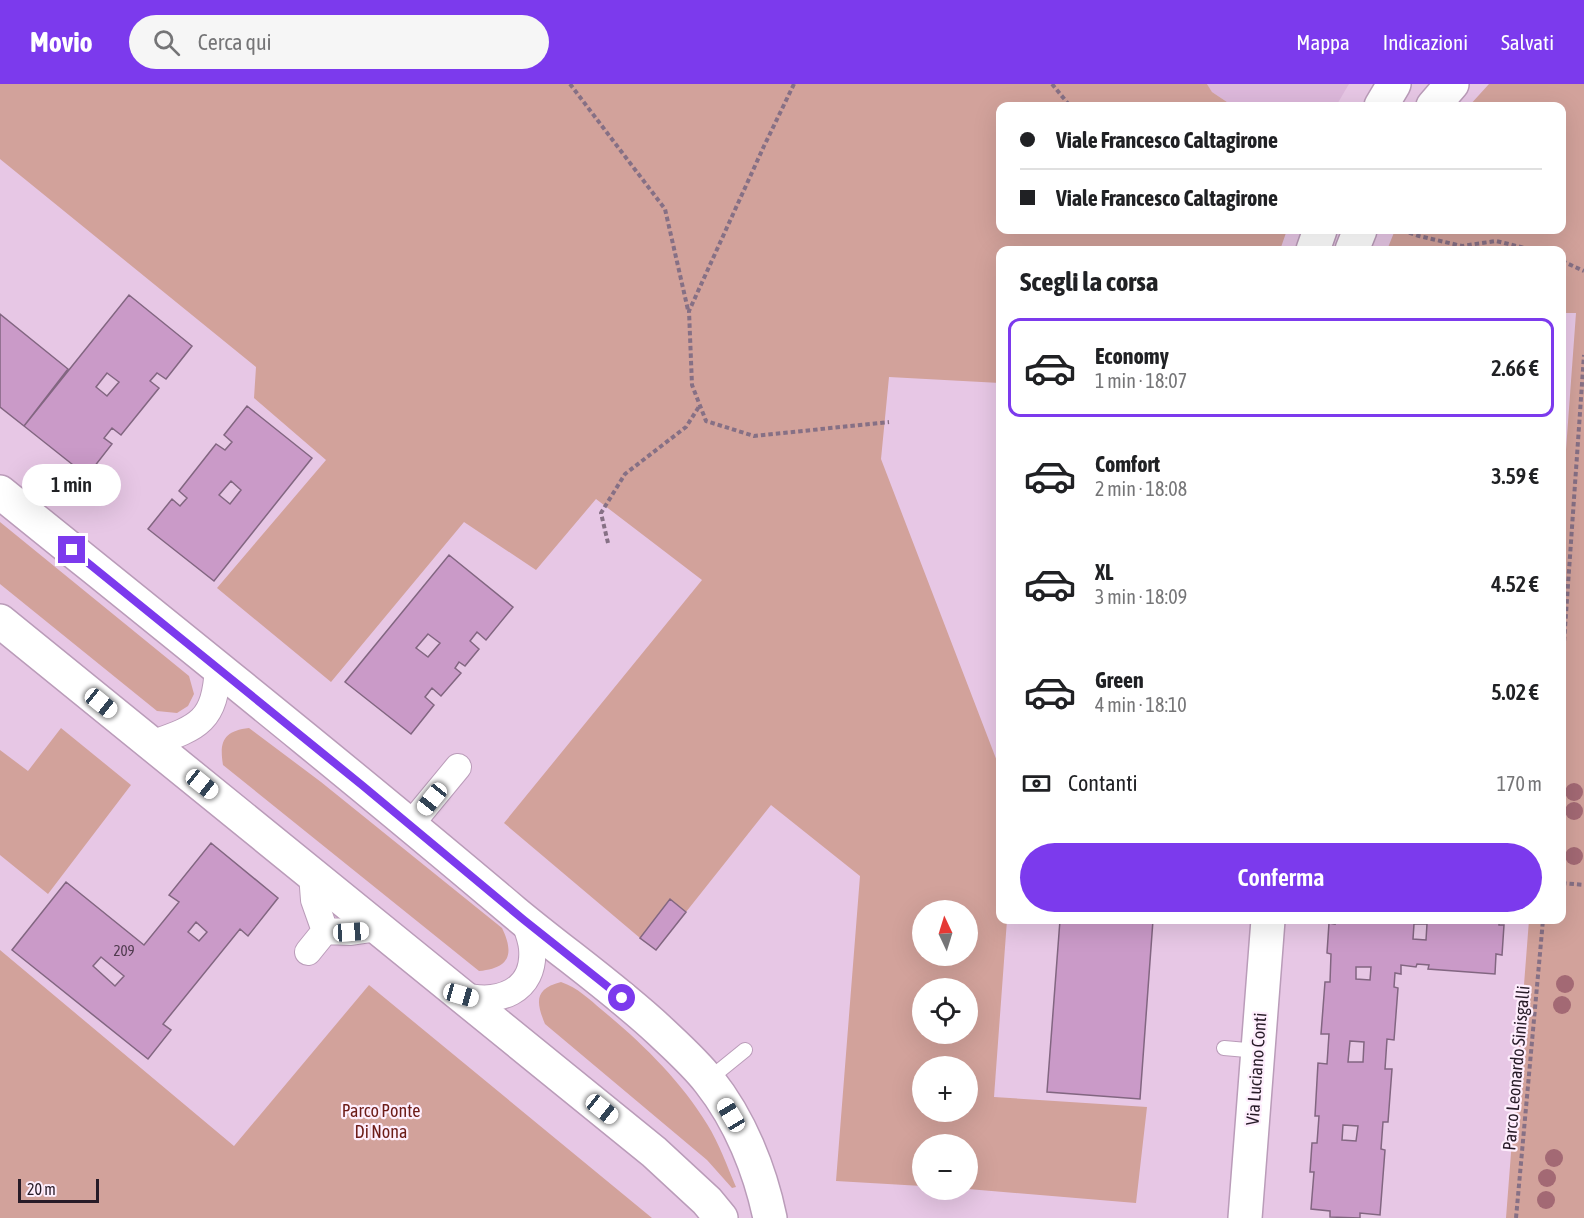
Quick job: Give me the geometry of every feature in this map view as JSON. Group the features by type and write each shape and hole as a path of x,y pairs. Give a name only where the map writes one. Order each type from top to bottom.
{"street":[{"path":"1383,102 1394,84"},
{"path":"1436,102 1452,84"},
{"path":"0,492 411,824 524,920 640,1013 676,1046 708,1080 731,1115 752,1158 764,1191 770,1218"},
{"path":"0,621 654,1152 707,1201 721,1218"},
{"path":"151,744 188,731 201,721 210,709 213,700 218,667"},
{"path":"411,824 458,767"},
{"path":"312,874 314,900 325,931"},
{"path":"461,995 492,999 518,988 528,971 532,954 530,936 524,920"},
{"name":"Via Luciano Conti","path":"1245,1218 1268,924"},
{"path":"325,931 351,932 378,928"},
{"path":"308,952 325,931"}],"lane":[{"path":"1224,1048 1258,1051"},
{"path":"708,1080 745,1050"}],"path":[{"path":"570,84 665,210 688,311 692,385 706,421 754,436 889,422"},
{"path":"688,311 794,84"},
{"path":"1052,84 1067,102"},
{"path":"1413,234 1462,246 1496,241 1517,246"},
{"path":"1566,263 1584,271"},
{"path":"1566,614 1584,356"},
{"path":"608,543 601,513 625,474 686,427 700,405"},
{"path":"1566,884 1584,885"},
{"name":"Parco Leonardo Sinisgalli","path":"1516,1218 1543,924"}],"shaded area":[{"path":"1207,84 1349,84 1338,102 1227,102 1212,92"}],"green space":[{"path":"0,84 1207,84 1212,92 1227,102 996,102 996,234 1286,234 1281,246 996,246 996,383 889,377 881,459 996,759 996,924 1007,924 994,1097 1147,1107 1136,1203 978,1190 978,1134 912,1134 912,1185 836,1181 860,876 771,805 686,912 670,900 640,938 504,823 702,580 596,499 536,570 464,522 331,682 217,588 326,460 254,398 256,367 0,159"},
{"path":"1489,84 1584,84 1584,1218 1506,1218 1529,924 1566,924 1566,449 1576,313 1566,313 1566,246 1389,246 1393,234 1566,234 1566,102 1473,102"},
{"path":"0,522 189,676 194,694 188,706 177,713 157,711 0,584"},
{"path":"61,728 131,785 48,894 0,855 0,750 28,771"},
{"path":"249,728 321,782 502,928 508,946 507,958 503,963 497,967 479,971 223,765 222,750 225,739 234,732"},
{"name":"Parco Ponte Di Nona","path":"0,950 234,1146 369,985 652,1218 0,1218"},
{"path":"561,982 583,994 617,1023 646,1049 685,1092 711,1131 736,1187 732,1188 707,1160 545,1024 540,1009 540,997 546,988"}],"building":[{"path":"129,295 192,346 166,379 157,373 150,381 159,388 121,435 112,428 104,438 112,444 87,476 24,426","holes":["107,373 119,382 107,396 96,387"]},
{"path":"0,314 68,369 24,426 0,407"},
{"path":"247,406 312,458 214,581 148,529 172,499 180,506 187,498 179,491 216,444 225,450 232,442 224,435","holes":["231,481 241,490 230,504 219,495"]},
{"path":"449,555 513,607 486,640 477,632 470,641 479,649 465,666 459,662 455,668 461,673 441,696 432,688 425,697 434,705 411,734 345,682","holes":["428,634 440,643 428,657 416,648"]},
{"path":"211,843 278,898 248,936 240,929 163,1024 171,1030 148,1059 12,950 66,882 144,945 179,902 169,895","holes":["196,922 207,932 199,941 188,932","101,957 124,976 115,986 93,966"]},
{"path":"670,899 686,912 656,950 640,938"},
{"path":"1060,924 1153,924 1140,1099 1047,1092"},
{"path":"1329,924 1414,924 1413,939 1426,940 1427,924 1504,925 1502,955 1496,954 1495,974 1428,969 1429,965 1417,964 1416,967 1401,965 1401,974 1395,973 1394,987 1398,988 1394,1040 1387,1039 1385,1069 1392,1069 1388,1122 1383,1122 1381,1149 1385,1150 1380,1215 1360,1213 1360,1218 1330,1217 1330,1211 1311,1209 1314,1172 1310,1172 1312,1143 1317,1143 1319,1116 1315,1116 1318,1063 1327,1064 1329,1034 1321,1034 1325,982 1330,982 1331,954 1327,953","holes":["1356,967 1371,967 1370,980 1356,979","1350,1041 1364,1042 1363,1062 1348,1062","1343,1125 1358,1126 1356,1141 1342,1140"]}],"route":[{"path":"72,550 622,998"}]}
